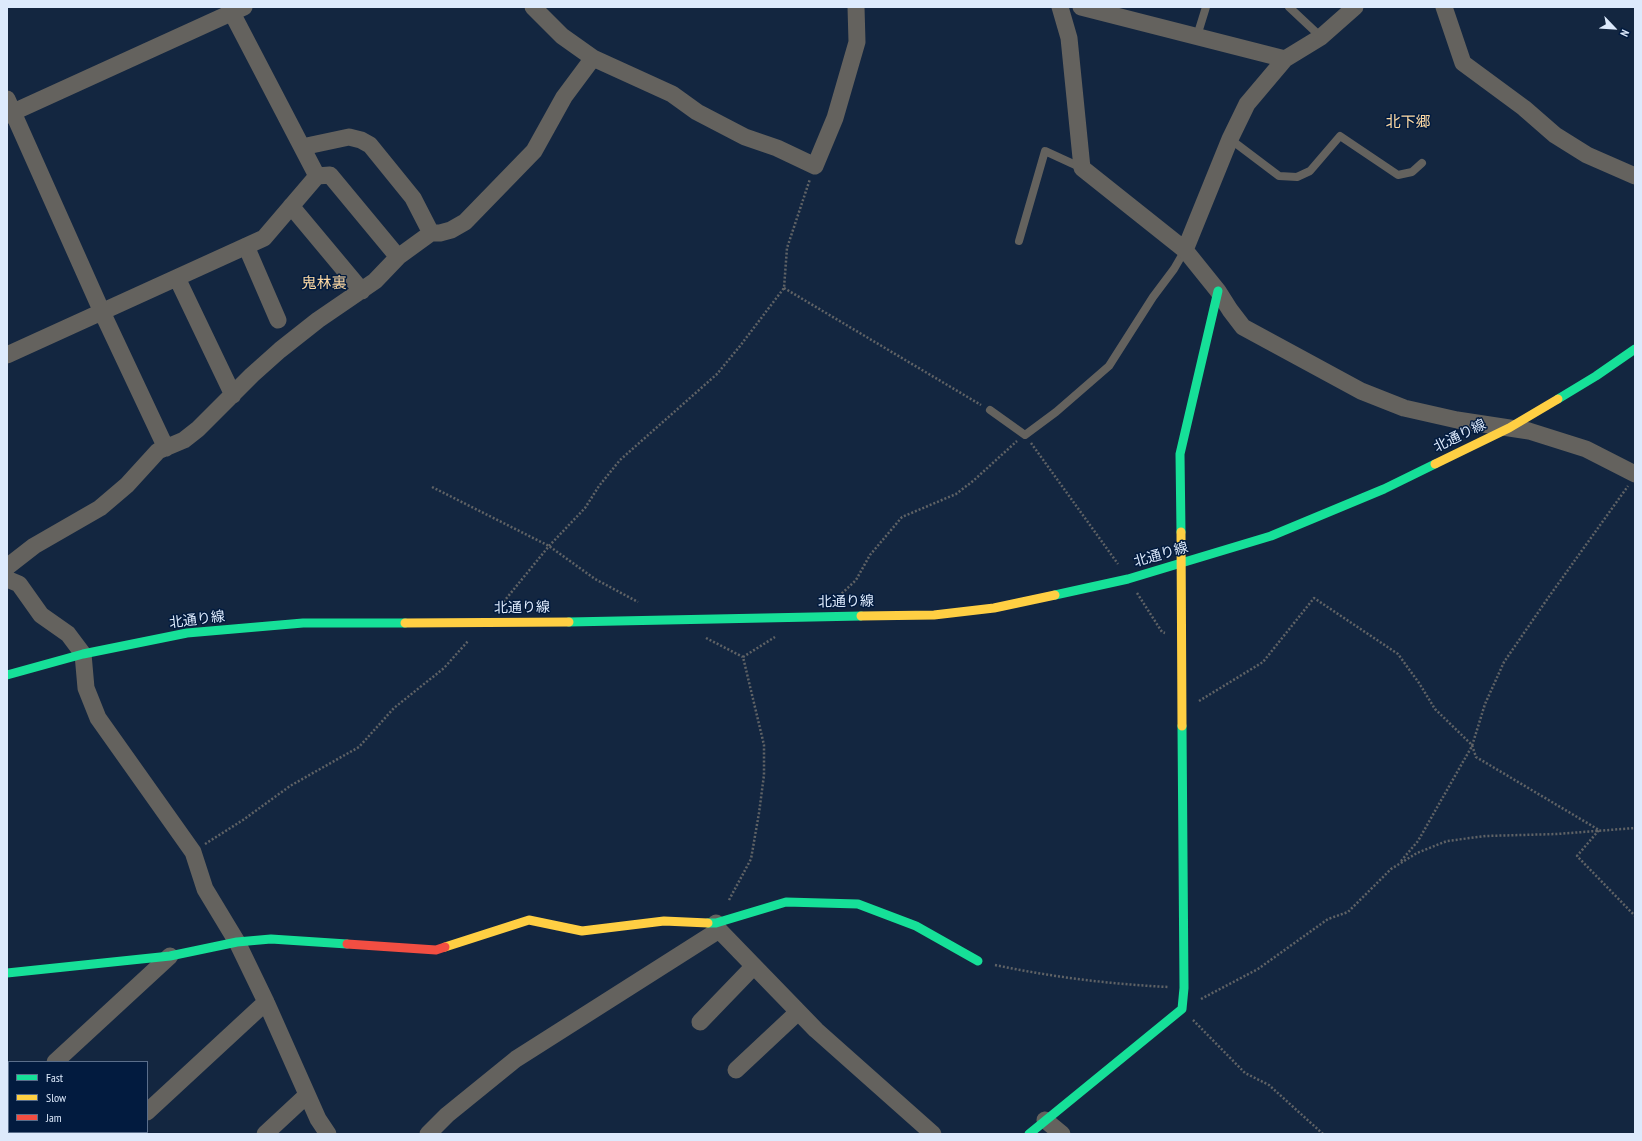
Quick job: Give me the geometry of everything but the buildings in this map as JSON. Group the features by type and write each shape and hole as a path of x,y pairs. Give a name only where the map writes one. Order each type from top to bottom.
{"street":[{"path":"533,7 562,36 593,58 672,94 697,112 746,137 777,148 815,166 835,118 857,42 856,7"},
{"path":"1060,7 1069,38 1082,168 1185,250 1218,291 1243,327 1270,340 1361,391 1404,408 1457,420 1529,431 1586,449 1633,478"},
{"path":"1081,7 1285,59"},
{"path":"1185,250 1230,140 1247,104 1285,59 1321,37 1354,7"},
{"path":"1444,7 1463,63 1524,108 1555,135 1587,154 1635,176"},
{"path":"166,448 9,109 238,10 317,176"},
{"path":"7,567 34,546 100,508 127,485 158,451 184,440 198,429 280,350 318,320 375,281 398,257 431,233 440,233 451,230 465,222 534,152 564,97 593,58"},
{"path":"302,147 349,137 361,140 370,145 414,198 431,233"},
{"path":"7,355 264,238 317,176 330,175 398,257"},
{"path":"291,206 362,291"},
{"path":"246,246 278,320"},
{"path":"177,278 233,395"},
{"path":"1029,1134 1182,1009 1184,988 1180,454 1218,291"},
{"name":"北通り線","path":"7,675 82,654 186,633 303,623 484,623 934,615 994,608 1128,578 1181,564 1271,536 1384,489 1509,428 1596,376 1635,350"},
{"path":"7,578 19,584 40,615 68,634 82,654 86,688 98,718 193,852 205,889 237,942 266,1002 318,1119 328,1134"},
{"path":"428,1134 447,1115 516,1059 718,927 786,902 858,904 916,926 978,961"},
{"path":"7,973 170,956 237,942 271,939 436,950 529,920 582,931 664,921 718,927 816,1030 932,1134"},
{"path":"56,1061 170,956"},
{"path":"700,1022 754,966"},
{"path":"148,1111 266,1002"},
{"path":"736,1070 798,1012"},
{"path":"265,1134 307,1095"},
{"path":"1045,1120 1062,1134"}],"lane":[{"path":"1197,36 1206,7"},
{"path":"1289,7 1321,37"},
{"path":"1230,140 1279,176 1297,177 1310,171 1340,136 1398,175 1412,172 1422,163"},
{"path":"1019,241 1045,151 1082,168"},
{"path":"990,410 1025,434 1056,412 1109,366 1153,297 1174,269 1185,250"}],"path":[{"path":"193,852 243,820 290,786 359,747 394,708 444,668 517,586 549,546 585,508 599,486 620,460 717,374 784,288 787,248 815,166"},
{"path":"784,288 990,410"},
{"path":"816,616 856,580 870,556 902,517 956,494 973,481 1025,434 1128,578 1162,632 1181,634"},
{"path":"1399,864 1418,841 1472,746 1485,704 1504,662 1552,591 1633,478"},
{"path":"432,487 549,546 595,579 642,604"},
{"path":"1182,712 1262,662 1314,598 1398,654 1419,683 1435,709 1472,746 1476,757 1599,830"},
{"path":"743,657 780,635"},
{"path":"703,636 743,657 764,745 764,776 760,813 751,859 718,927"},
{"path":"1323,1134 1270,1086 1245,1073 1182,1009 1258,969 1328,919 1348,912 1391,869 1417,853 1448,841 1486,836 1635,828"},
{"path":"1599,830 1577,856 1635,916"},
{"path":"978,961 1037,974 1115,984 1184,988"}],"traffic: fast":[{"path":"1181,532 1180,454 1218,291"},
{"path":"1558,399 1596,376 1635,349"},
{"path":"1055,595 1128,579 1271,536 1384,489 1435,464"},
{"path":"569,622 861,616"},
{"path":"7,675 83,654 187,633 303,623 405,623"},
{"path":"1029,1134 1182,1009 1184,988 1182,726"},
{"path":"708,923 716,923 786,902 858,904 916,926 978,961"},
{"path":"7,973 170,956 237,942 271,939 347,944"}],"traffic: slow":[{"path":"1435,464 1509,428 1558,399"},
{"path":"1181,532 1182,726"},
{"path":"861,616 934,615 994,608 1055,595"},
{"path":"405,623 569,622"},
{"path":"445,947 529,920 582,931 664,921 708,923"}],"traffic: jam":[{"path":"347,944 436,950 445,947"}],"district":[{"name":"北下郷","path":"1408,123"},
{"name":"鬼林裏","path":"324,284"}]}
